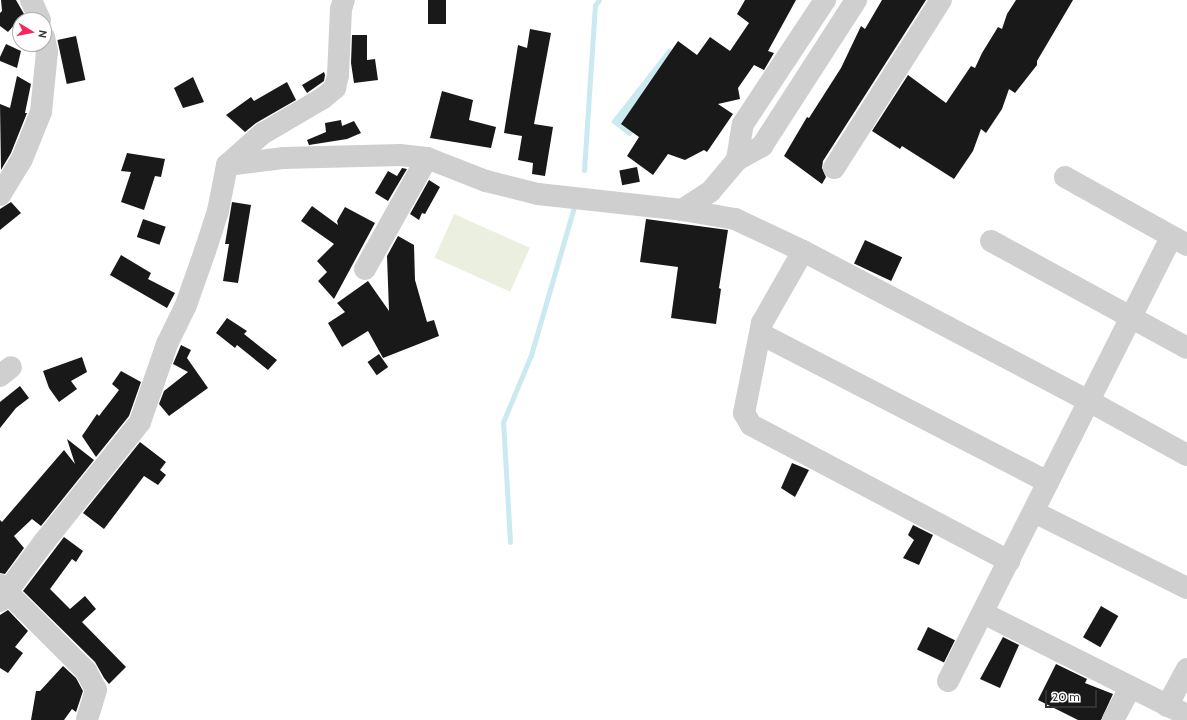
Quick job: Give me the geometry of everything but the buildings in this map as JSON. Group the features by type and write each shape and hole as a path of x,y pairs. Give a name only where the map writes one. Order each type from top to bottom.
{"street":[{"path":"31,0 36,12"},
{"path":"87,720 96,690 86,671 2,593 140,422 167,344 186,305 205,251 218,211 227,165 262,134 323,98 335,88 338,75 341,9 344,0"},
{"path":"737,160 743,124 825,0"},
{"path":"682,210 710,192 737,160 762,146 856,0"},
{"path":"834,168 941,0"},
{"path":"0,195 22,159 41,112 47,52"},
{"path":"227,165 291,158 400,155 427,158 486,181 538,194 682,210 735,219 803,251 1089,400 1187,455"},
{"path":"365,269 427,158"},
{"path":"948,681 1130,318 1179,241 1065,177"},
{"path":"991,241 1187,348"},
{"path":"803,251 762,323 744,413 751,425 1009,561"},
{"path":"760,334 1048,482"},
{"path":"1034,512 1187,588"},
{"path":"983,613 1187,716"},
{"path":"1167,706 1187,669"},
{"path":"1113,720 1130,688"}],"green space":[{"path":"454,214 530,248 510,292 434,258"}],"water":[{"path":"669,48 688,63 630,137 611,122"}],"waterway":[{"path":"584,170 595,5 599,0"},
{"path":"510,542 503,422 531,355 575,204"}]}
